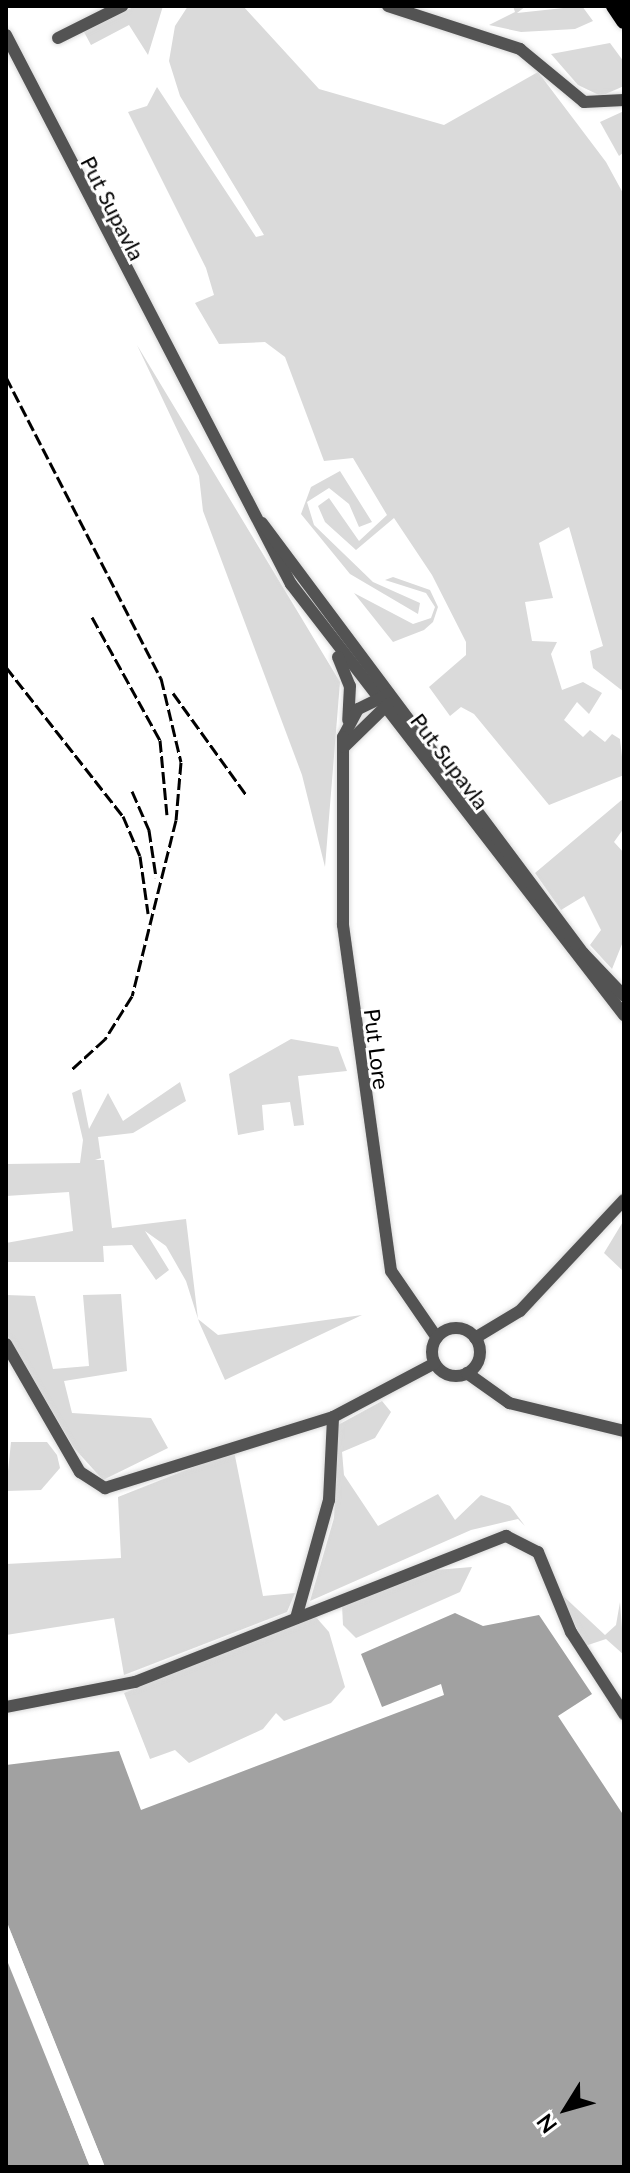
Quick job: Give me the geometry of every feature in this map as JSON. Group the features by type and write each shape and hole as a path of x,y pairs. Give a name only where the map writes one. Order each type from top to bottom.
{"main road":[{"path":"614,6 624,21"}],"street":[{"path":"58,38 122,6"},
{"path":"388,6 520,49 584,102 624,100"},
{"name":"Put Supavla","path":"6,35 180,383 260,521 583,953 624,996"},
{"name":"Put Supavla","path":"260,521 272,553 329,636 624,1015"},
{"name":"Put Lore","path":"329,636 350,686 343,750 344,937 368,1127 391,1271 437,1338"},
{"path":"343,750 385,708 389,694 376,697 347,725"},
{"path":"475,1338 520,1311 624,1200"},
{"path":"475,1338 456,1328 437,1338 435,1363 445,1373 467,1373 509,1403 624,1431"},
{"path":"467,1373 478,1361 475,1338"},
{"path":"6,1344 80,1472 105,1488 333,1417 435,1363"},
{"path":"296,1618 329,1500 333,1417"},
{"path":"6,1707 106,1692 506,1536 524,1539 538,1552 571,1632 624,1714"}],"shaded area":[{"path":"135,6 163,6 148,55 129,25 91,45 84,32"},
{"path":"188,6 243,6 319,89 444,125 538,72 606,162 624,195 624,692 593,668 590,651 603,646 569,527 539,543 553,598 525,602 532,641 557,642 551,654 562,690 583,682 602,693 589,714 577,702 564,720 583,737 590,730 605,742 612,734 620,739 624,775 549,805 474,714 461,707 450,716 429,687 466,655 466,642 432,575 394,518 356,550 325,522 318,506 329,498 359,541 387,515 353,458 324,461 285,357 265,342 219,344 195,303 214,295 206,268 128,112 147,106 157,87 256,237 264,235 180,96 169,61 175,26"},
{"path":"513,6 526,6 517,13 582,6 593,21 575,29 521,32 489,25 515,12"},
{"path":"610,43 624,62 624,86 601,96 578,85 551,54"},
{"path":"624,111 624,152 619,156 600,122"},
{"path":"137,345 340,682 325,867 302,775 203,511 199,476"},
{"path":"340,471 372,522 359,527 349,504 329,488 307,502 314,525 373,582 420,603 418,614 350,574 301,514 311,487"},
{"path":"393,577 430,590 438,607 433,622 424,630 393,642 354,593 413,624 431,618 435,607 426,593 385,580"},
{"path":"624,798 624,828 614,842 624,853 624,939 612,969 590,945 601,930 584,896 561,910 535,873"},
{"path":"291,1039 338,1047 347,1071 298,1076 304,1125 294,1126 290,1102 262,1105 264,1130 238,1135 229,1074"},
{"path":"180,1082 186,1101 133,1133 98,1137 101,1158 95,1160 104,1160 112,1228 186,1219 198,1319 186,1281 166,1246 145,1231 169,1270 156,1280 132,1245 103,1246 104,1262 6,1262 6,1243 73,1231 69,1192 6,1196 6,1164 80,1163 83,1140 72,1093 81,1089 89,1129 108,1093 123,1121"},
{"path":"624,1220 624,1272 604,1253"},
{"path":"121,1294 127,1371 64,1381 72,1413 151,1418 168,1448 103,1480 74,1448 6,1333 6,1295 35,1296 53,1369 89,1366 83,1295"},
{"path":"362,1315 225,1380 198,1319 218,1335"},
{"path":"382,1401 391,1412 375,1438 342,1452 344,1475 378,1526 438,1494 455,1520 481,1495 510,1506 525,1526 518,1519 471,1530 310,1601 334,1518 338,1425"},
{"path":"11,1442 47,1442 57,1455 60,1468 41,1490 6,1491"},
{"path":"234,1451 263,1596 295,1593 287,1612 124,1675 114,1618 6,1635 6,1564 121,1558 118,1497"},
{"path":"472,1567 460,1592 356,1638 343,1625 342,1605 435,1570"},
{"path":"560,1593 605,1635 616,1625 620,1602 624,1655 606,1639 585,1646"},
{"path":"455,1613 483,1626 539,1615 592,1694 558,1716 624,1816 624,2167 105,2167 6,1920 6,1765 119,1751 141,1810 444,1695 441,1684 382,1707 361,1654"},
{"path":"315,1616 329,1632 345,1687 331,1703 284,1721 276,1713 263,1729 189,1763 175,1750 150,1759 124,1693"},
{"path":"6,1958 75,2129 90,2167 6,2167"}],"pier":[{"path":"6,1920 86,2121 105,2167 83,2123"},
{"path":"6,1954 10,1956 94,2167 90,2167"}],"railway":[{"path":"6,377 161,678 181,762 176,820 132,996 105,1039 72,1069"},
{"path":"92,617 160,740 167,815"},
{"path":"6,667 123,816 140,856 148,913"},
{"path":"173,693 247,796"},
{"path":"132,791 149,830 156,877"}]}
